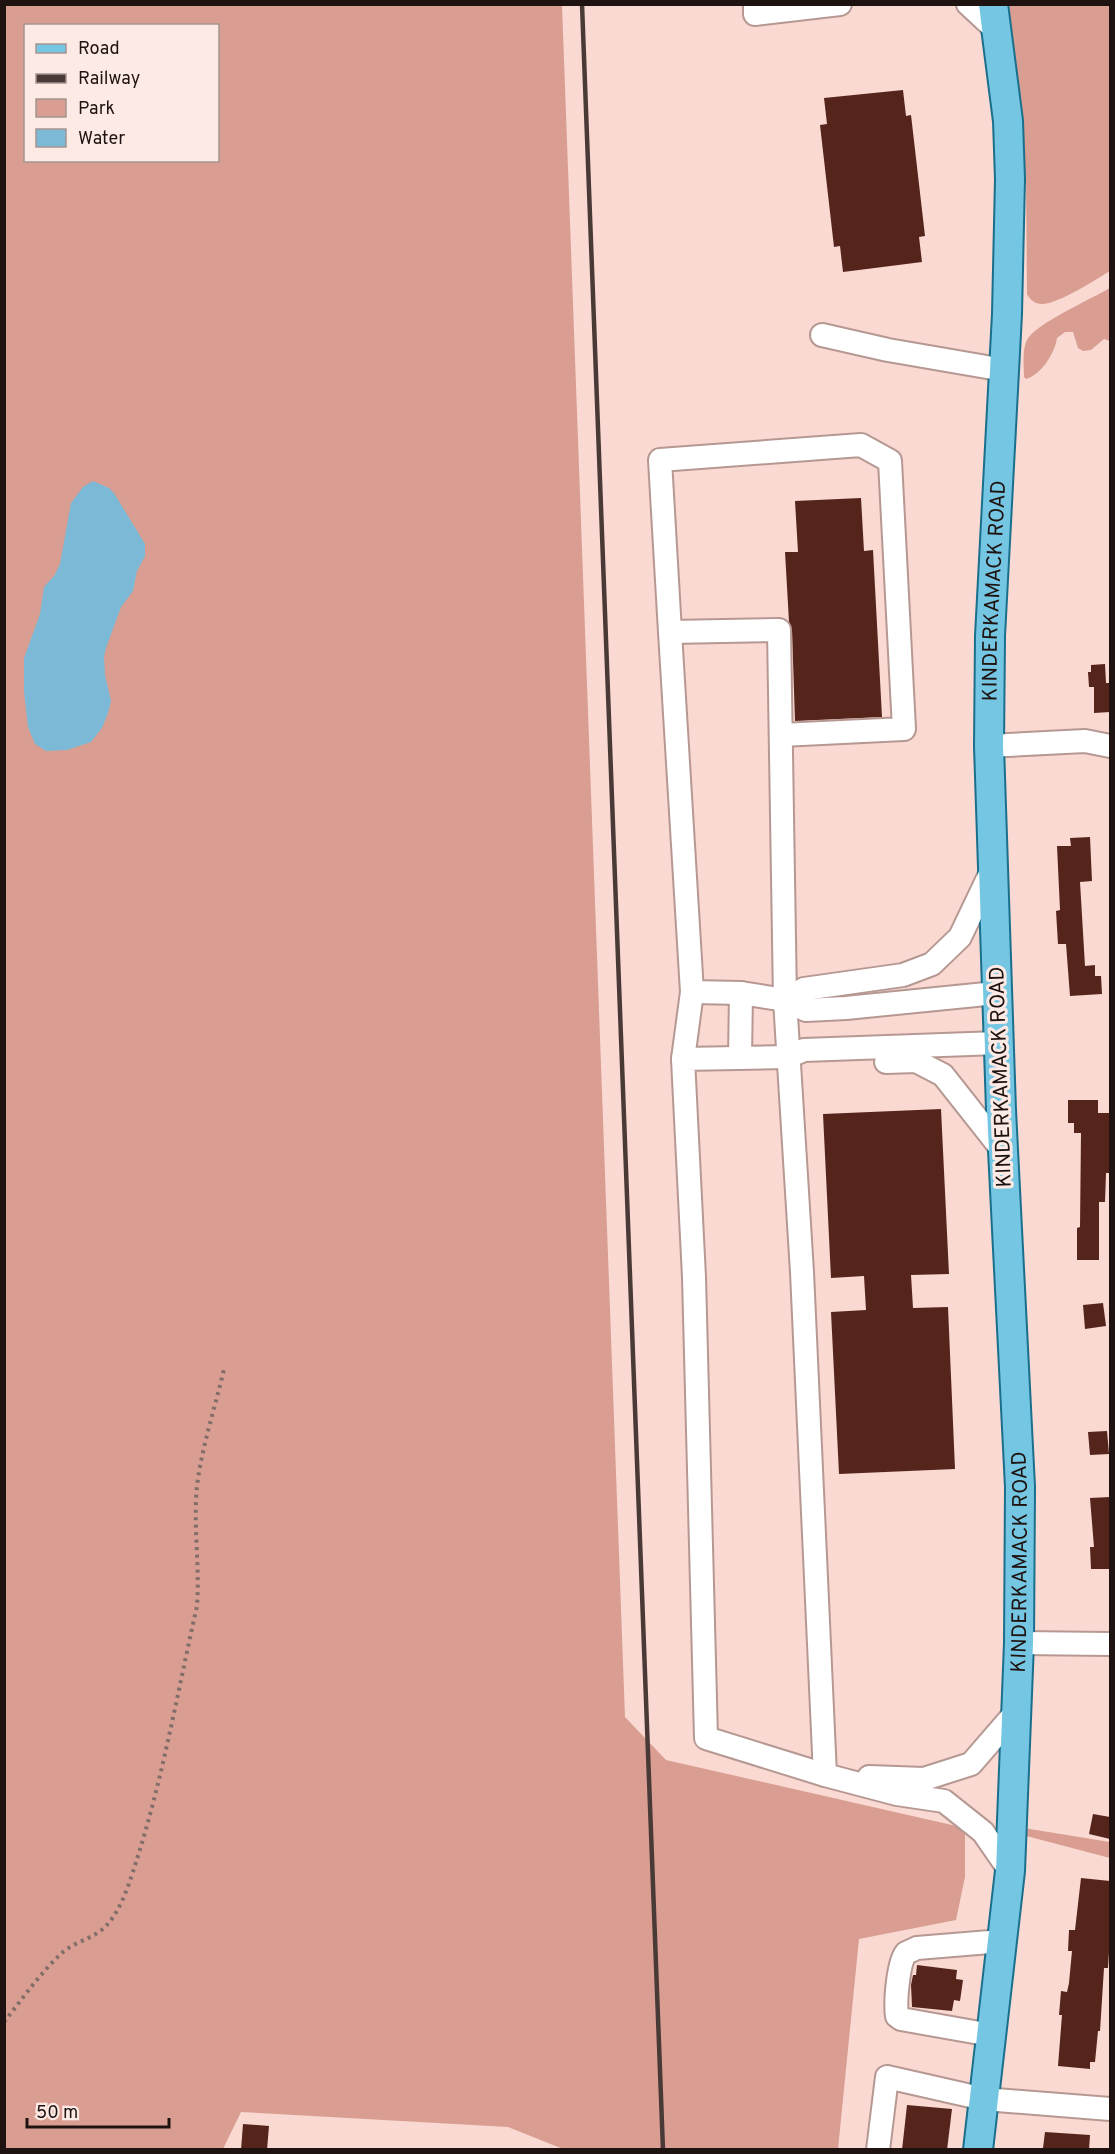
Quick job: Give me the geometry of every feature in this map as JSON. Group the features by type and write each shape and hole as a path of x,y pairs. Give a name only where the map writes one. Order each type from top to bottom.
{"main road":[{"name":"KINDERKAMACK ROAD","path":"978,2150 1010,1870 1019,1643 1020,1487 998,1042 989,746 990,636 1004,370 1010,179 1008,121 994,17"}],"street":[{"path":"755,9 840,4"},
{"path":"968,4 994,17"},
{"path":"822,335 888,350 1004,370"},
{"path":"781,735 904,729 890,461 861,445 660,460 692,992 683,1059 694,1277 706,1738 825,1775 897,1794 944,1801 983,1832 1010,1870"},
{"path":"670,632 779,630 787,1057 802,1272 825,1775"},
{"path":"989,746 1085,741 1110,746"},
{"path":"785,1000 804,989 903,975 932,964 960,937 992,872"},
{"path":"692,992 741,993 785,1000 806,1010 996,993"},
{"path":"740,1058 741,993"},
{"path":"683,1059 787,1057 804,1050 998,1042"},
{"path":"787,1057 803,1065 916,1061 943,1075 1003,1150"},
{"path":"1019,1643 1110,1644"},
{"path":"825,1775 924,1779 971,1764 1016,1712"},
{"path":"991,2035 901,2019 897,2016 896,2004 901,1963 906,1953 917,1948 1002,1941"},
{"path":"878,2150 887,2077 984,2099 1110,2109"}],"path":[{"path":"4,2022 65,1950 96,1934 106,1925 127,1888 134,1868 153,1805 197,1606 199,1584 197,1488 209,1426 224,1369"}],"green space":[{"path":"5,5 562,5 625,1717 666,1760 965,1828 965,1877 956,1920 859,1939 838,2149 563,2149 508,2127 241,2112 223,2149 5,2150"},
{"path":"1009,5 1110,5 1110,271 1067,296 1042,304 1033,301 1027,294 1026,181"},
{"path":"1110,288 1110,341 1104,339 1091,350 1083,351 1078,348 1073,332 1065,332 1057,338 1050,357 1042,368 1026,379 1024,377 1024,348 1032,334 1052,319"},
{"path":"1011,1826 1110,1842 1110,1858 1011,1832"}],"water":[{"path":"93,481 109,488 114,493 145,544 145,556 137,571 133,591 121,607 106,648 105,675 111,701 102,728 91,742 67,750 46,751 35,744 28,727 24,692 24,658 40,614 44,587 54,576 60,564 71,503 83,487"}],"building":[{"path":"903,90 906,116 911,115 925,236 919,237 922,262 843,272 840,246 834,247 820,125 827,124 824,98"},
{"path":"861,498 864,551 873,550 882,717 795,721 792,630 789,622 785,552 798,552 795,501"},
{"path":"1105,664 1106,683 1110,683 1110,712 1094,713 1094,687 1089,687 1088,672 1091,672 1091,665"},
{"path":"1090,837 1092,881 1080,882 1085,966 1095,965 1095,976 1101,976 1102,994 1070,996 1066,944 1058,944 1056,911 1060,910 1057,846 1071,846 1070,838"},
{"path":"1068,1100 1098,1100 1098,1113 1110,1113 1110,1173 1106,1173 1105,1202 1099,1202 1099,1260 1077,1260 1077,1228 1080,1227 1081,1133 1074,1133 1074,1123 1068,1123"},
{"path":"941,1109 949,1274 911,1275 913,1308 948,1307 955,1469 839,1474 831,1312 866,1310 864,1276 831,1278 823,1114"},
{"path":"1103,1303 1106,1326 1085,1329 1083,1305"},
{"path":"1107,1431 1109,1454 1090,1455 1088,1432"},
{"path":"1110,1497 1110,1569 1091,1569 1090,1547 1094,1547 1090,1498"},
{"path":"1093,1814 1110,1817 1110,1839 1089,1834"},
{"path":"1081,1878 1110,1881 1108,1968 1104,1968 1100,2031 1098,2031 1095,2062 1090,2062 1090,2069 1058,2066 1062,2015 1059,2015 1061,1991 1067,1992 1069,1983 1072,1951 1068,1951 1069,1930 1075,1930"},
{"path":"917,1965 957,1970 956,1979 963,1980 960,2001 954,2000 952,2011 912,2007 911,1985 913,1975 916,1975"},
{"path":"907,2105 952,2109 947,2150 902,2150"},
{"path":"243,2124 269,2126 267,2150 241,2150"},
{"path":"1045,2132 1090,2135 1089,2150 1043,2148"}],"railway":[{"path":"582,4 663,2150"}]}
